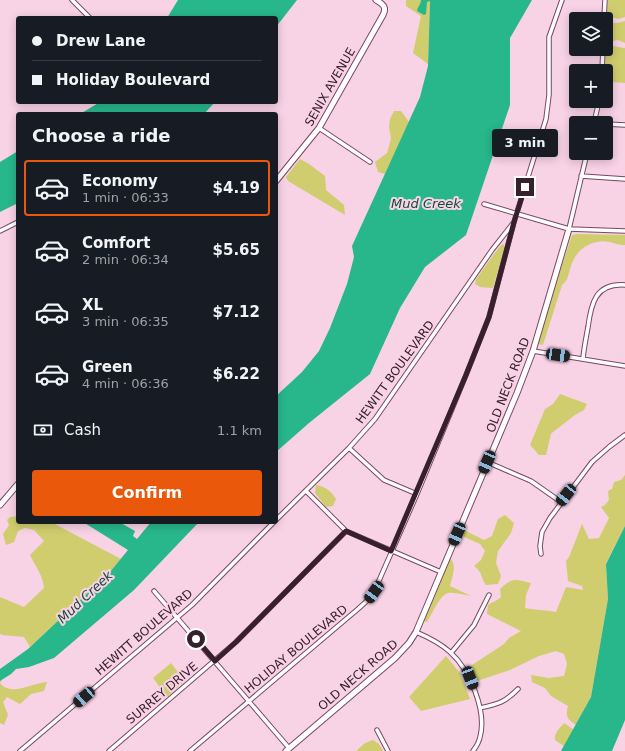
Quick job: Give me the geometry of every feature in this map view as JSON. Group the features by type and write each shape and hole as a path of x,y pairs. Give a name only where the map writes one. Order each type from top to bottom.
{"street":[{"path":"72,0 88,16"},
{"name":"SENIX AVENUE","path":"278,179 319,128 384,15 386,9 385,7 376,0"},
{"name":"HOLIDAY BOULEVARD","path":"190,751 369,599 378,583 417,494 489,317 514,222 546,119 550,95 549,37 562,0"},
{"path":"604,12 605,0"},
{"path":"613,124 625,125"},
{"path":"319,128 370,162"},
{"path":"569,229 584,160"},
{"path":"581,176 625,179"},
{"path":"484,204 569,229 625,231"},
{"name":"HEWITT BOULEVARD","path":"278,518 349,448 375,419 492,250 514,222"},
{"path":"0,231 16,223"},
{"name":"OLD NECK ROAD","path":"287,750 395,658 409,643 416,632 517,393 533,351 569,229"},
{"path":"583,358 591,306 596,296 600,291 610,286 625,285"},
{"path":"533,351 625,366"},
{"path":"541,554 540,546 542,532 561,502 592,462 608,447 625,435"},
{"path":"349,448 384,480 417,494"},
{"path":"487,462 532,481 561,502"},
{"path":"0,505 16,486"},
{"path":"306,491 346,531 441,572"},
{"name":"HEWITT BOULEVARD","path":"20,751 192,605 272,524"},
{"name":"SURREY DRIVE","path":"109,751 236,642 346,531"},
{"path":"154,591 215,661 287,750"},
{"path":"451,653 474,625 489,595"},
{"path":"416,632 435,641 451,653 470,678 480,708 480,737 473,751"},
{"path":"480,708 500,703 518,689"},
{"path":"376,730 388,751"}],"shaded area":[{"path":"406,0 430,0 428,64 413,53 421,16 406,6"},
{"path":"608,0 625,0 625,17 619,19 613,18 613,12 607,12"},
{"path":"625,21 625,43 618,40 613,41 613,23"},
{"path":"613,46 625,48 625,83 613,82 613,64 605,64 606,56 613,56"},
{"path":"394,111 401,111 409,122 385,174 378,172 375,162 387,153 391,139 389,127 390,119"},
{"path":"300,159 325,176 326,190 344,205 345,215 288,181 286,177"},
{"path":"572,235 625,235 625,245 601,241 592,243 579,251 574,259 567,280 562,285 543,345 538,344 551,297"},
{"path":"503,244 505,247 493,288 480,287 475,284 476,279"},
{"path":"560,394 587,404 584,410 575,415 551,434 546,455 539,455 530,445 545,409 553,404"},
{"path":"625,475 625,526 606,563 608,599 591,697 576,725 568,718 568,706 551,696 545,688 532,682 531,675 549,678 564,676 567,664 564,654 556,651 539,656 510,670 477,681 469,667 521,631 487,614 488,605 501,597 500,589 508,582 518,580 531,583 526,595 525,608 556,612 566,587 583,590 582,586 568,581 566,561 582,524 589,539 599,538 609,518 601,507 609,500 608,491 612,489 614,482 621,480"},
{"path":"316,485 328,489 332,493 336,499 333,506 326,507 315,493"},
{"path":"505,515 514,523 511,533 498,551 496,563 501,576 498,584 486,585 479,570 474,566 481,560 485,551 480,544 464,537 464,530 484,540 492,536 498,519"},
{"path":"16,516 16,524 55,524 121,559 110,572 30,647 24,637 0,634 0,597 24,607 44,588 40,575 30,555 44,541 34,530 25,528 18,531 14,542 6,545 3,534 9,525 7,520 10,517"},
{"path":"449,557 452,560 454,567 450,586 471,596 454,593 445,594 439,601 427,622 423,621"},
{"path":"446,656 460,673 470,699 421,711 409,697"},
{"path":"171,663 185,681 167,697 153,678"},
{"path":"47,682 44,691 31,694 20,704 7,697 3,702 8,715 4,725 0,723 0,683 10,689 16,689"},
{"path":"564,723 574,730 565,747 555,740 556,733"},
{"path":"373,740 379,744 383,751 356,751 365,743"}],"water":[{"path":"178,0 297,0 278,24 278,16 168,16"},
{"name":"Mud Creek","path":"421,0 532,0 510,38 510,105 466,235 425,267 400,308 370,374 278,450 278,394 302,372 319,351 330,328 347,284 354,257 352,246 420,97 428,66 430,1 427,2 426,14 424,15 417,11"},
{"path":"97,104 213,104 206,112 83,112"},
{"path":"16,152 16,204 0,212 0,162"},
{"name":"Mud Creek","path":"86,524 123,524 135,531 133,536 137,539 149,524 197,524 134,590 54,658 29,667 16,669 0,681 0,669 28,649 110,572 128,550"},
{"path":"625,526 625,720 612,751 561,751 591,697 608,599 606,564"}],"route":[{"path":"196,639 215,661 236,642 346,531 391,551 417,494 489,317 514,228 514,222 525,187"}]}
